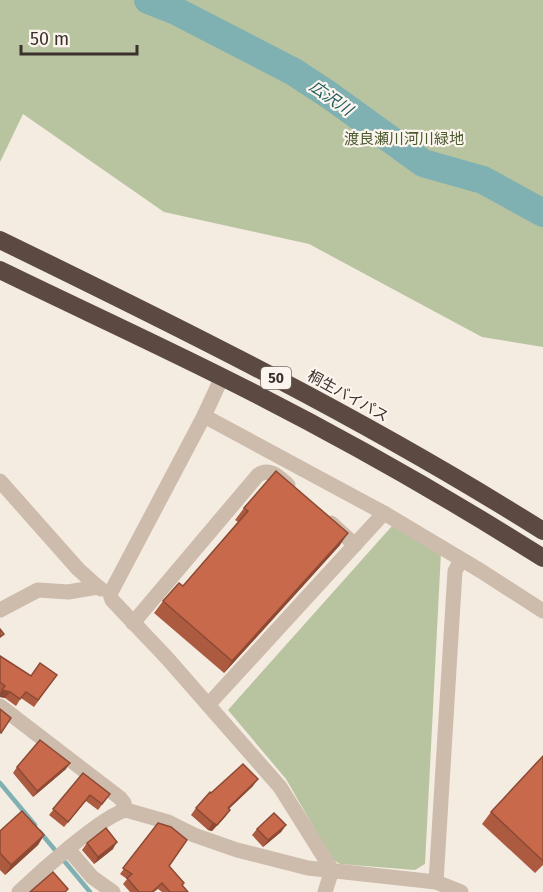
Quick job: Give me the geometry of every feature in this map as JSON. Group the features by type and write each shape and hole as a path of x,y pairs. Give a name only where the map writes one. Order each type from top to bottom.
{"highway":[{"name":"桐生バイパス","path":"0,240 196,336 313,397 443,469 543,531"},
{"name":"50","path":"0,270 222,377 403,473 543,558"}],"street":[{"path":"104,590 204,416 222,377"},
{"path":"204,416 384,513 543,611"},
{"path":"133,623 258,475 264,472 277,475 303,498"},
{"path":"0,481 78,569 104,590 280,786 332,870 325,892"},
{"path":"208,705 384,513"},
{"path":"321,514 356,545"},
{"path":"436,882 455,571 462,560"},
{"path":"0,610 38,590 68,592 104,590"},
{"path":"0,706 120,798 126,810"},
{"path":"19,892 112,816 126,810 168,822 194,835 237,850 308,867 436,882 461,892"},
{"path":"63,854 113,892"}],"green space":[{"name":"渡良瀬川河川緑地","path":"0,0 543,0 543,347 482,337 309,244 164,212 23,114 0,162"},
{"path":"392,526 441,552 425,864 415,870 340,864 332,859 286,779 228,710"}],"building":[{"path":"276,471 348,533 232,661 163,601 179,583 183,586 248,511 244,508"},
{"path":"0,656 31,676 40,663 57,675 38,700 26,692 20,699 2,690 5,686 0,682"},
{"path":"0,709 11,718 1,733 0,732"},
{"path":"40,740 70,763 37,791 17,767"},
{"path":"543,756 543,861 491,812"},
{"path":"243,764 258,779 228,808 230,810 217,825 196,808 210,792"},
{"path":"83,773 110,794 102,804 90,795 68,822 53,809"},
{"path":"22,811 44,835 11,865 0,853 0,831"},
{"path":"274,813 286,825 268,840 257,829"},
{"path":"158,823 171,827 187,840 169,866 184,883 182,885 188,892 170,892 162,883 152,892 139,892 127,878 132,874 123,868"},
{"path":"106,828 117,842 98,857 87,843"},
{"path":"53,872 68,889 65,892 30,892"}],"waterway":[{"name":"広沢川","path":"148,0 176,11 294,72 423,163 483,180 543,213"},
{"path":"0,783 35,825"},
{"path":"40,832 90,892"}]}
